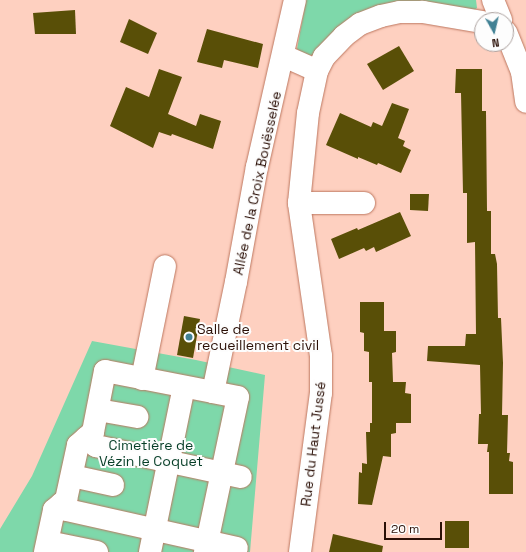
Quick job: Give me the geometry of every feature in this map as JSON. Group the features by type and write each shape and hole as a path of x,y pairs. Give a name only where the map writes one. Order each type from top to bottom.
{"street":[{"name":"Allée de la Croix Bouësselée","path":"213,392 236,282 257,167 284,56 295,0"},
{"name":"Rue du Haut Jussé","path":"300,552 321,393 321,356 299,203 308,113 317,72 324,57 344,36 360,24 381,16 400,12 423,12 474,17"},
{"path":"513,52 522,72 526,102"},
{"path":"284,56 317,72"},
{"path":"299,203 364,203"},
{"path":"142,379 165,266"},
{"path":"97,552 47,547 54,510 66,500 78,445 93,432 105,371 238,397 232,475 206,546"},
{"path":"150,552 184,387"},
{"path":"98,410 137,417"},
{"path":"86,438 96,446 232,475"},
{"path":"72,476 112,485"},
{"path":"61,504 67,510 155,529 206,546 237,548"}],"green space":[{"path":"306,0 476,0 477,8 472,12 429,4 316,55 307,56 297,49"},
{"name":"Cimetière de Vézin le Coquet","path":"92,341 196,360 265,375 250,552 0,552 0,529 32,476"}],"building":[{"path":"75,10 76,34 35,34 33,13"},
{"path":"129,19 157,33 148,54 120,42"},
{"path":"207,29 263,44 258,68 224,60 222,68 197,62"},
{"path":"399,46 414,71 383,90 367,64"},
{"path":"159,69 182,77 168,114 196,126 200,114 221,121 213,149 172,134 171,136 159,132 153,148 110,126 126,87 149,97"},
{"path":"456,69 482,69 482,111 486,111 487,211 491,211 491,254 495,254 497,264 498,318 501,318 503,363 502,415 508,415 507,453 510,453 509,461 513,462 513,494 489,494 488,444 478,444 479,414 481,414 480,365 427,361 428,346 465,346 466,334 476,334 475,242 467,243 467,193 463,193 461,93 455,93"},
{"path":"392,103 409,109 398,138 405,141 403,146 411,150 401,173 378,163 377,165 358,157 358,159 326,145 340,113 371,127 373,122 382,126"},
{"path":"410,194 429,194 428,211 410,210"},
{"path":"400,212 411,236 376,252 374,247 366,251 364,248 339,259 331,239 357,228 358,230"},
{"path":"360,302 384,302 384,331 396,331 396,352 392,353 393,382 406,382 405,393 411,394 411,423 396,423 396,433 391,434 391,457 383,456 372,505 358,504 359,472 362,473 362,463 367,464 366,432 370,432 370,423 372,423 372,382 369,382 369,352 364,351 364,333 360,332"},
{"name":"Salle de recueillement civil","path":"184,316 200,319 193,358 177,355"},
{"path":"445,521 469,521 469,548 445,548"},
{"path":"333,534 383,546 382,552 329,552"}],"place":[{"name":"Salle de recueillement civil","path":"189,337"}]}
